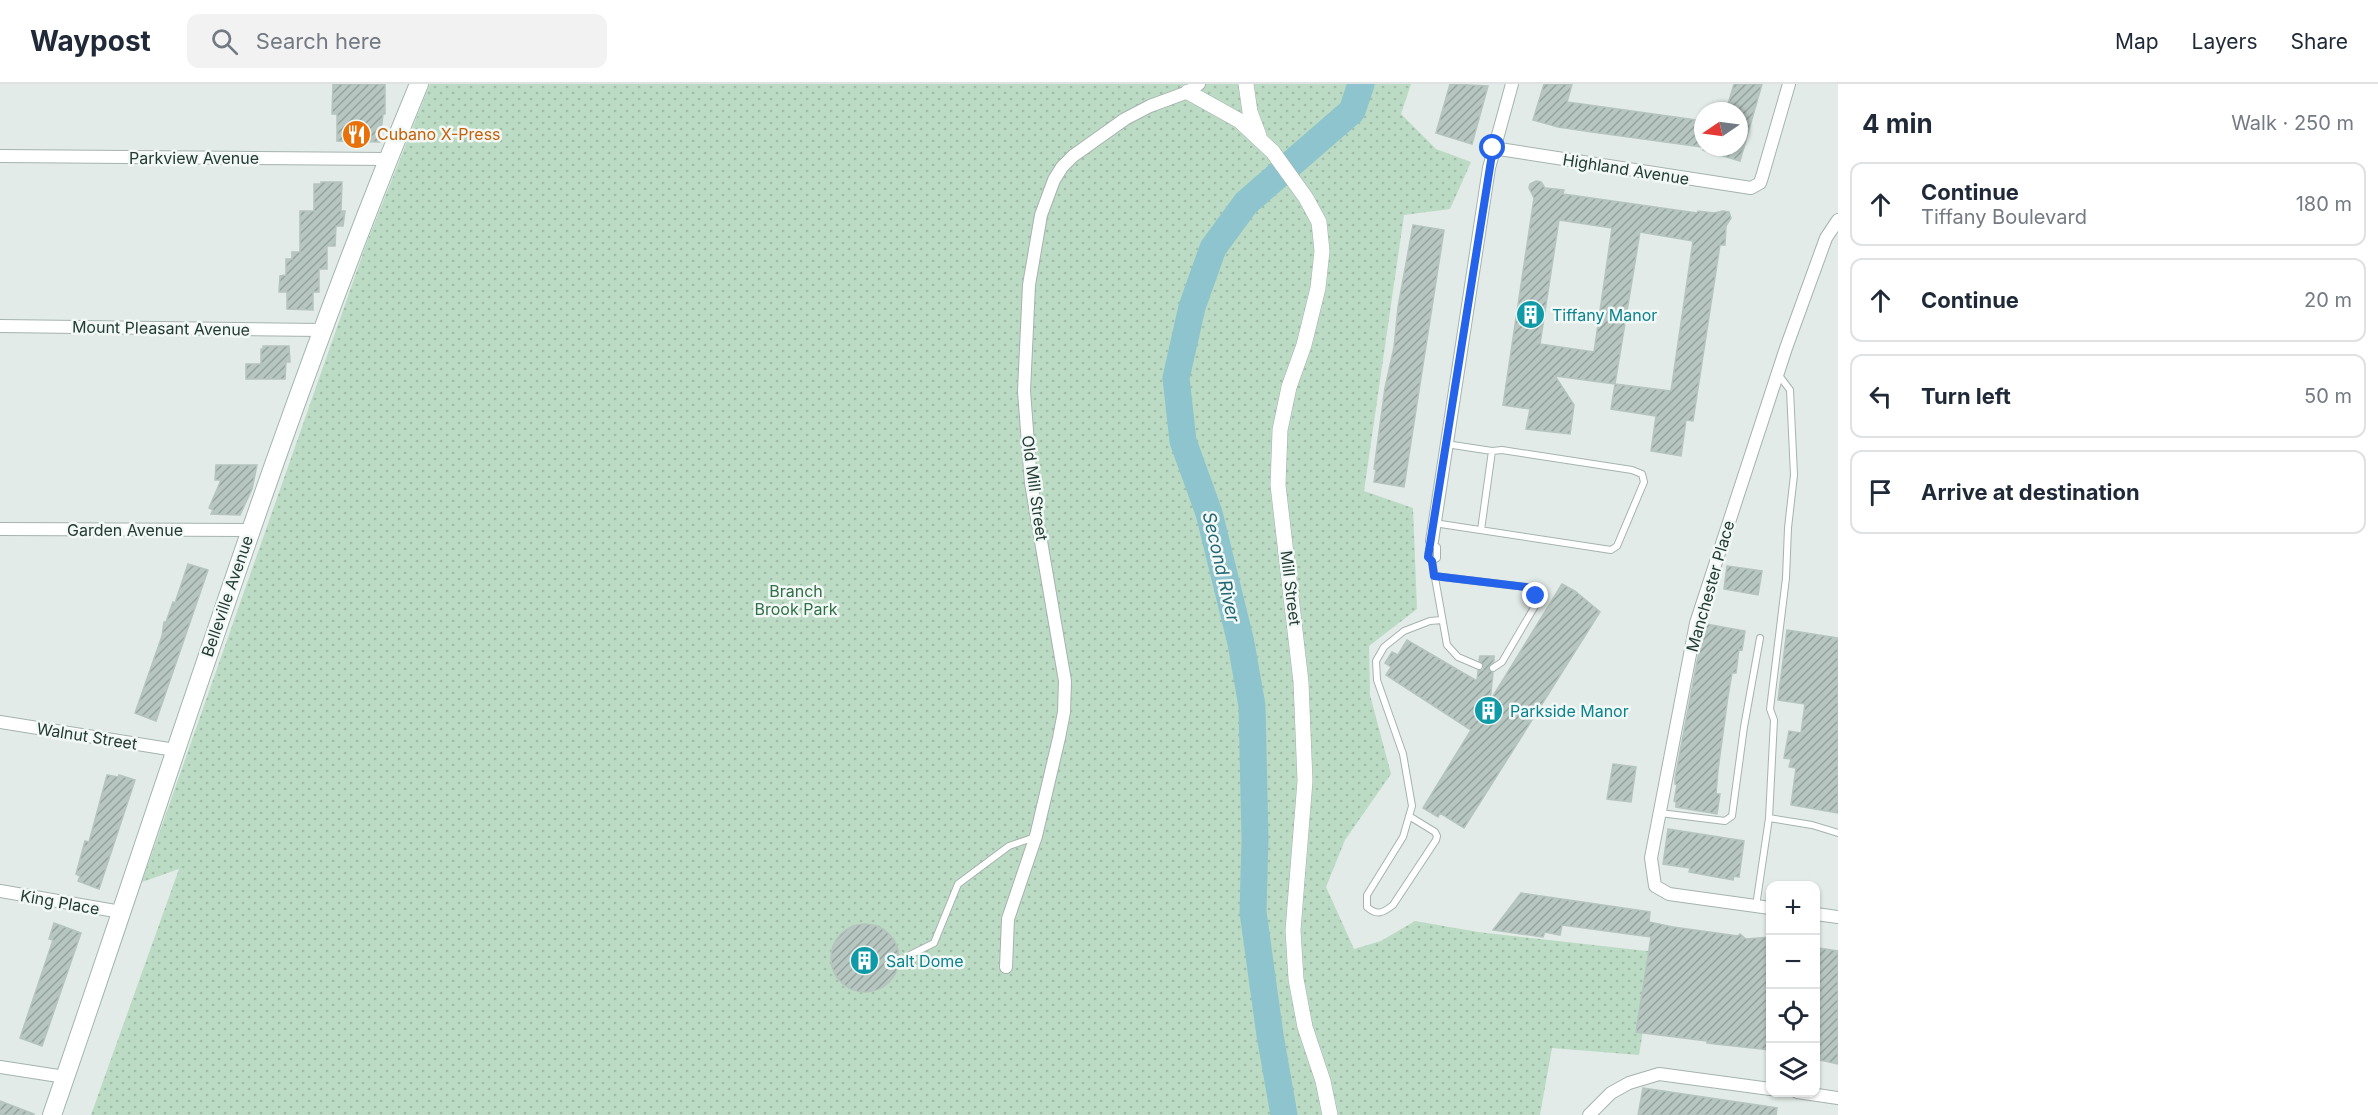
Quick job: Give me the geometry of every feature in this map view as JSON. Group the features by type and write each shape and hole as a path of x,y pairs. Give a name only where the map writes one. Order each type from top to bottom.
{"main road":[{"name":"Belleville Avenue","path":"52,1115 249,530 322,330 419,84"}],"street":[{"name":"Mill Street","path":"1246,84 1250,112 1260,139 1273,152 1306,198 1318,222 1322,251 1318,288 1304,345 1289,387 1280,430 1278,485 1302,693 1305,781 1293,930 1296,979 1305,1027 1323,1081 1330,1115"},
{"path":"1432,543 1493,148 1512,84"},
{"name":"Highland Avenue","path":"1493,148 1749,188 1757,186 1762,177 1789,84"},
{"path":"1194,88 1260,139"},
{"name":"Old Mill Street","path":"1006,967 1008,919 1036,836 1064,712 1065,681 1032,483 1024,391 1029,285 1041,215 1054,180 1073,156 1125,120 1150,106 1194,88"},
{"name":"Parkview Avenue","path":"0,156 388,159"},
{"name":"Manchester Place","path":"1766,907 1669,894 1655,886 1651,858 1696,623 1777,373 1826,238 1838,220"},
{"name":"Mount Pleasant Avenue","path":"0,326 322,330"},
{"name":"Garden Avenue","path":"0,529 249,530"},
{"name":"Walnut Street","path":"0,722 175,750"},
{"name":"King Place","path":"0,891 121,912"},
{"path":"1820,915 1838,917"},
{"path":"0,1067 65,1077"},
{"path":"1589,1115 1611,1093 1629,1083 1659,1074 1766,1088"},
{"path":"1820,1095 1838,1098"}],"lane":[{"path":"1756,906 1769,818 1774,720 1770,709 1786,578 1788,528 1794,475 1790,390 1777,373"},
{"path":"1434,523 1611,550 1617,546 1644,482 1642,474 1632,470 1502,450 1492,451 1446,444"},
{"path":"1481,530 1492,451"},
{"path":"1432,543 1437,547 1437,558 1432,561 1442,620 1450,650 1458,657 1479,666"},
{"path":"1434,576 1531,589 1536,596 1535,606 1502,662 1493,668"},
{"path":"1409,816 1435,832 1436,840 1393,905 1383,913 1373,912 1367,907 1367,895 1403,837 1409,816 1412,806 1403,754 1377,680 1376,661 1383,647 1404,631 1430,621 1442,620"},
{"path":"1660,813 1691,815 1725,821 1732,816 1744,727 1760,638"},
{"path":"1769,818 1838,832"},
{"path":"910,955 934,943 958,884 1009,846 1036,836"}],"green space":[{"name":"Branch Brook Park","path":"430,84 1411,84 1401,114 1436,149 1471,162 1450,209 1404,215 1364,491 1413,508 1417,609 1369,646 1370,695 1391,774 1345,840 1326,887 1354,949 1381,941 1415,921 1478,932 1656,952 1639,1055 1552,1048 1540,1115 91,1115 179,869 142,882 367,242"}],"building":[{"path":"333,84 385,84 385,114 383,114 380,142 337,141 337,114 332,114"},
{"path":"1450,84 1488,86 1472,144 1436,133"},
{"path":"1544,84 1572,84 1567,102 1694,120 1694,146 1558,127 1533,120"},
{"path":"1734,84 1762,84 1748,133 1748,102 1729,102"},
{"path":"1723,156 1741,156 1740,161"},
{"name":"Tiffany Manor","path":"1536,181 1541,182 1545,188 1564,190 1563,194 1697,213 1698,211 1729,212 1731,218 1726,226 1725,245 1720,245 1693,421 1686,420 1681,456 1651,451 1656,416 1611,409 1615,384 1555,376 1574,405 1570,434 1526,429 1530,409 1503,405 1534,198 1529,188 1530,184","holes":["1559,220 1612,228 1594,352 1540,344","1640,232 1693,241 1671,391 1615,384"]},
{"path":"321,182 342,182 341,211 345,211 343,226 336,226 335,246 327,246 327,269 319,269 319,292 313,292 313,310 287,309 287,292 279,292 280,276 286,275 286,259 292,259 292,252 300,252 300,211 314,211 314,184 321,184"},
{"path":"1413,225 1444,230 1404,487 1374,482 1376,469 1374,469 1385,388 1394,347 1398,307"},
{"path":"263,346 289,346 290,362 286,362 285,379 246,379 246,364 261,364"},
{"path":"216,465 257,465 252,489 240,515 211,514 213,510 209,508 221,480 215,480"},
{"path":"188,564 208,570 156,721 135,713 162,636 164,622 166,622 173,602 175,603"},
{"path":"1727,566 1762,571 1758,595 1724,589"},
{"name":"Parkside Manor","path":"1562,584 1575,591 1600,612 1464,828 1440,813 1438,817 1423,808 1471,730 1386,675 1391,667 1385,663 1392,652 1398,655 1407,640 1477,681 1478,671 1483,670 1484,666 1479,660 1480,656 1494,656 1494,661 1488,668 1493,673 1490,701"},
{"path":"1706,624 1745,631 1742,650 1739,649 1736,673 1732,673 1728,696 1718,770 1716,794 1720,794 1717,814 1676,807 1674,801 1677,785 1675,778"},
{"path":"1787,630 1838,638 1838,813 1791,805 1796,768 1789,767 1791,759 1784,758 1789,731 1801,733 1805,704 1778,700"},
{"path":"1613,764 1636,767 1631,802 1607,799"},
{"path":"107,775 118,777 119,775 135,780 99,889 78,881 80,876 76,874 85,841 89,842"},
{"path":"1668,829 1744,841 1739,877 1734,876 1733,880 1689,872 1690,868 1663,864"},
{"path":"1521,893 1650,912 1649,922 1673,927 1738,936 1740,934 1746,939 1766,937 1766,1050 1636,1032 1651,937 1562,925 1560,935 1545,932 1543,937 1493,930"},
{"path":"54,923 81,933 42,1046 20,1038 53,940 49,939"},
{"name":"Salt Dome","path":"872,924 884,930 893,939 899,951 897,971 889,982 872,992 858,992 841,982 833,971 831,951 841,934 852,926"},
{"path":"1820,948 1838,951 1838,1064 1820,1060"},
{"path":"1643,1088 1777,1108 1776,1115 1638,1115"},
{"path":"0,1101 34,1114 0,1115"}],"waterway":[{"name":"Second River","path":"1284,1115 1253,912 1255,839 1252,706 1241,643 1209,513 1183,441 1176,378 1192,307 1213,248 1246,203 1352,111 1361,84"}],"place":[{"name":"Cubano X-Press","path":"356,134"},
{"name":"Tiffany Manor","path":"1531,315"},
{"name":"Parkside Manor","path":"1489,711"},
{"name":"Salt Dome","path":"865,961"}],"route":[{"path":"1493,148 1432,544 1428,549 1428,557 1432,561 1434,576 1526,587 1531,589 1536,596"}]}
